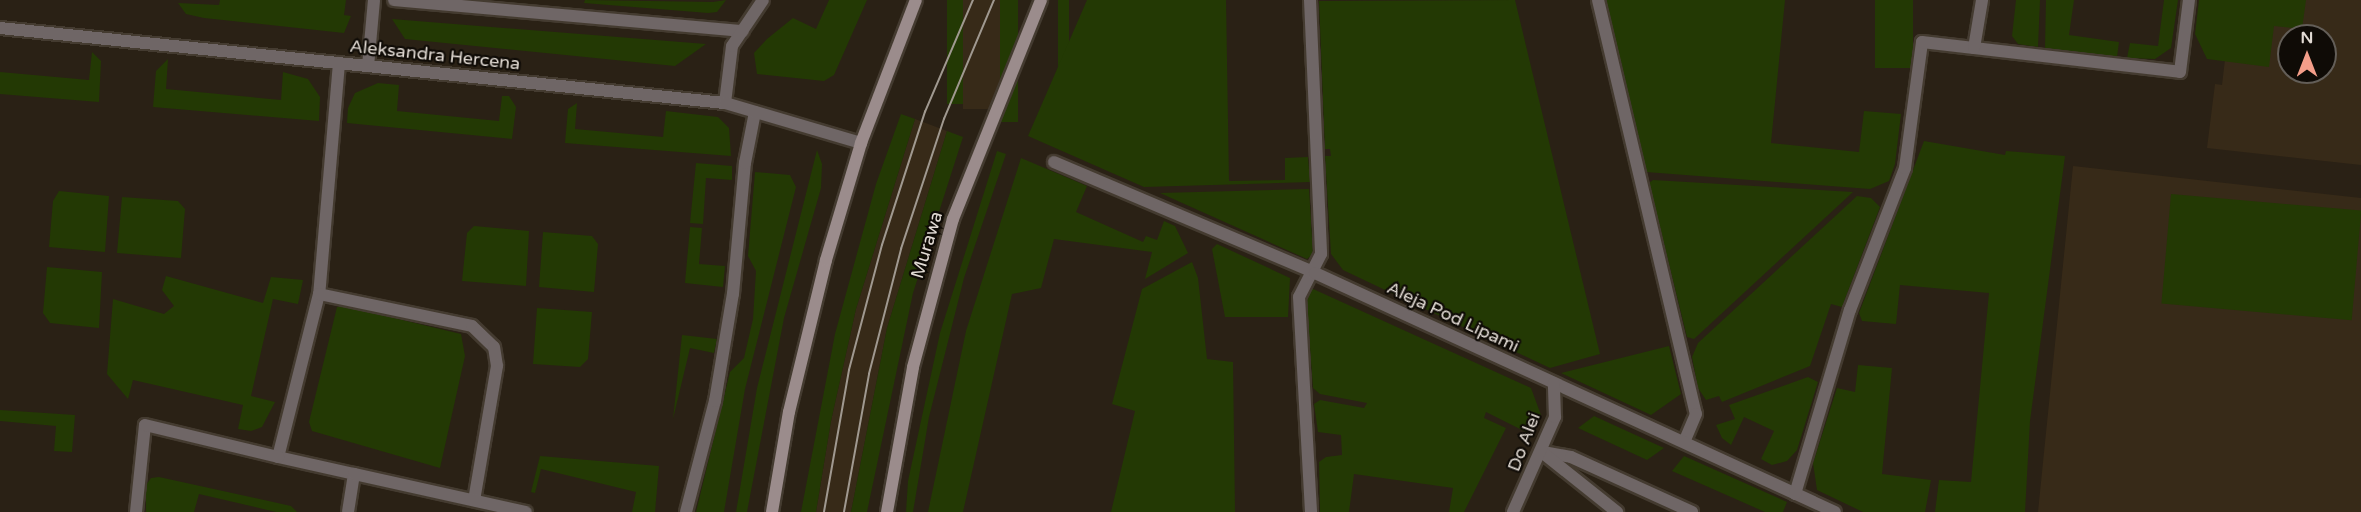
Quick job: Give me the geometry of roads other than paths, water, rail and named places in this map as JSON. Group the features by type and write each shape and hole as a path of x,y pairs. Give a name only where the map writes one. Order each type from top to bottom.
{"street":[{"path":"368,66 374,0"},
{"path":"394,0 743,30"},
{"path":"725,103 732,46 763,0"},
{"path":"772,512 807,334 861,143 916,0"},
{"name":"Murawa","path":"887,512 913,367 953,219 1041,0"},
{"path":"1310,0 1321,254 1315,273 1299,297 1311,512"},
{"path":"1598,0 1696,414 1684,442"},
{"path":"1974,48 1982,0"},
{"path":"1795,494 1850,310 1905,168 1922,42 2180,72 2189,0"},
{"name":"Aleksandra Hercena","path":"0,28 725,103 861,143"},
{"path":"278,457 319,294 339,63"},
{"path":"686,512 715,401 736,272 745,163 754,112"},
{"name":"Aleja Pod Lipami","path":"1054,162 1315,273 1835,512"},
{"path":"319,294 472,326 489,341 497,366 474,500"},
{"name":"Do Alei","path":"1513,512 1542,452 1555,417 1554,383"},
{"path":"136,512 145,425 522,512"},
{"path":"1542,452 1617,512"},
{"path":"1542,452 1571,457 1692,512"},
{"path":"348,512 354,474"}],"tram line":[{"path":"824,512 849,370 882,245 925,112 973,0"},
{"path":"844,512 869,374 901,249 944,119 994,0"}]}
